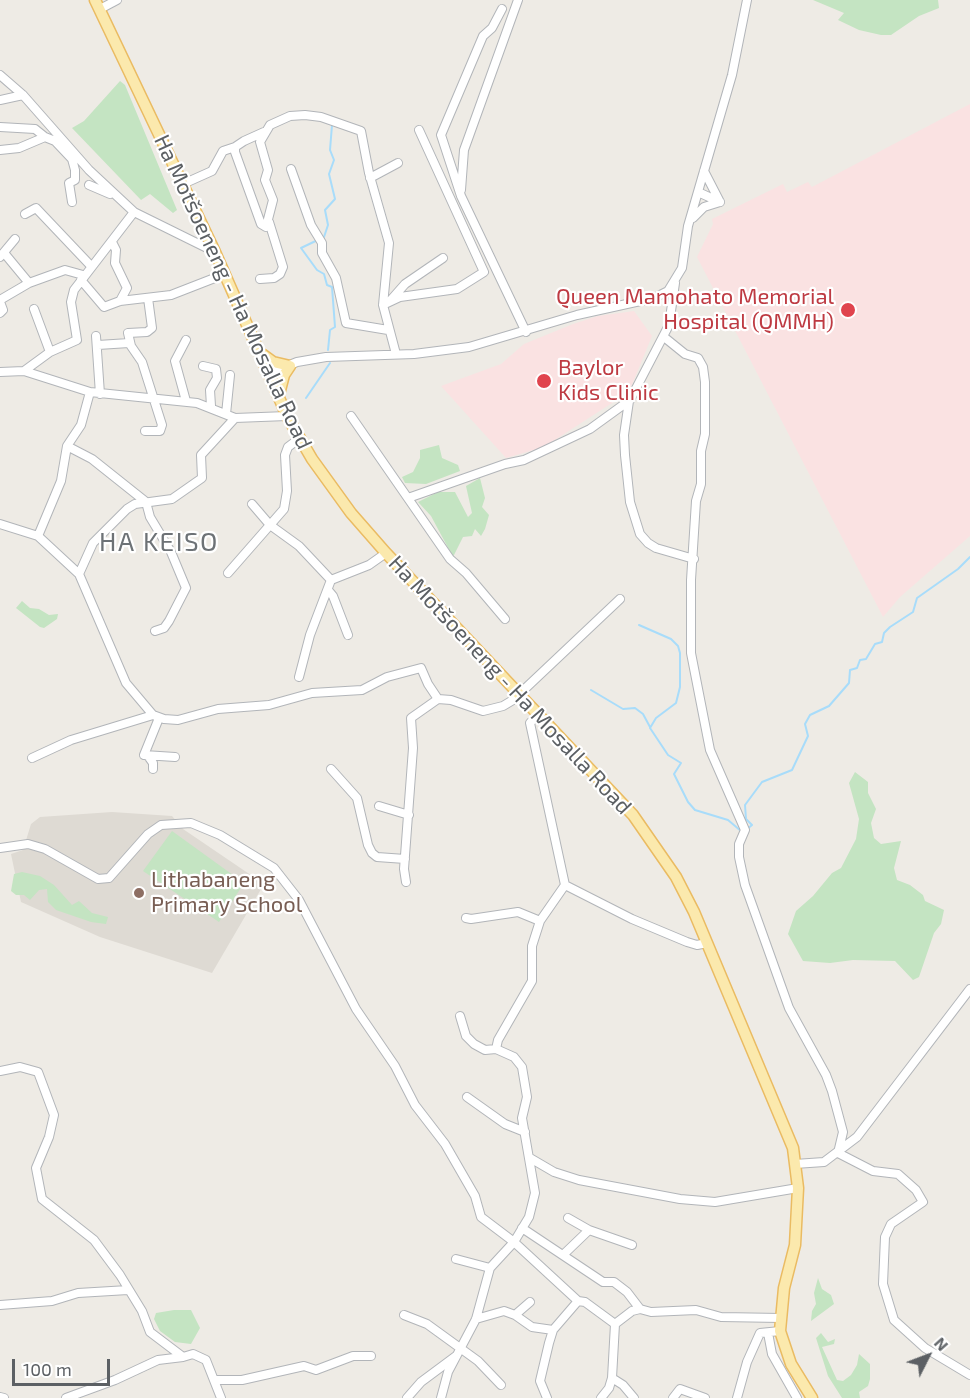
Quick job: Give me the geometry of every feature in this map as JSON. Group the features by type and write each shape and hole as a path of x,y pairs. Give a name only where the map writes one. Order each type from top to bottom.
{"main road":[{"name":"Ha Motšoeneng - Ha Mosalla Road","path":"97,4 215,252 287,416 300,438 351,513 633,815 675,877 694,912 794,1148 798,1188 795,1245 784,1288 780,1330 791,1364 812,1398"},
{"path":"260,352 273,362 290,366 284,375 279,396"}],"street":[{"path":"97,4 117,0"},
{"path":"460,196 464,150 518,0"},
{"path":"270,373 326,357 396,354 469,347 526,332 577,315 654,298 668,291 675,283 682,268 688,226 732,75 747,0"},
{"path":"502,9 492,28 483,36 441,135 460,196 526,332"},
{"path":"0,75 23,95 116,196 134,212 215,252"},
{"path":"0,100 23,95"},
{"path":"234,147 261,224 266,227 273,200 265,180 268,170 260,142 270,125 290,116 305,115 321,117 361,131 370,178 389,243 386,303 388,330 396,354"},
{"path":"0,127 35,129 55,141 72,159 75,170 75,180 69,183 72,202"},
{"path":"386,303 400,297 457,289 484,272 419,130"},
{"path":"183,184 212,171 223,151 264,132"},
{"path":"0,150 19,148 45,137"},
{"path":"370,178 398,163"},
{"path":"291,169 311,225 322,243 322,253 336,278 346,323 388,330"},
{"path":"704,171 720,202"},
{"path":"88,185 116,196"},
{"path":"698,192 720,202"},
{"path":"688,226 698,212 720,202"},
{"path":"26,214 33,207 36,208 91,266"},
{"path":"24,371 50,352 77,340 71,302 74,290 134,212"},
{"path":"260,279 274,278 280,274 283,267 269,222"},
{"path":"15,239 3,256 28,283"},
{"path":"112,242 116,250 115,263 127,288 120,301"},
{"path":"386,303 405,284 443,258"},
{"path":"0,313 3,310 0,301 28,283 64,270 82,278 104,308 120,301 171,295 225,274"},
{"path":"675,283 669,326 630,400 624,435 625,463 630,502 640,534 656,548 694,559"},
{"path":"145,431 160,431 162,425 142,362 129,343 128,333 147,333 152,328 148,298"},
{"path":"34,309 50,352"},
{"path":"96,336 100,394"},
{"path":"664,337 685,354 698,358 703,367 705,382 705,434 701,451 701,484 696,501 691,580 691,653 703,724 710,750 746,830 740,844 739,857 745,885 771,959 789,1008 832,1091 843,1132 838,1153"},
{"path":"186,340 175,361 186,401"},
{"path":"98,345 129,343"},
{"path":"203,366 216,369 217,378 210,390 211,406"},
{"path":"0,372 24,371 100,394 186,401 211,406 235,418 287,416"},
{"path":"226,414 230,375"},
{"path":"38,536 61,481 67,446 81,425 90,392"},
{"path":"408,498 505,464 524,460 590,429 630,400"},
{"path":"351,416 450,559 466,573 505,619"},
{"path":"79,574 93,543 126,509 146,502 172,499 202,478 201,455 235,418"},
{"path":"228,573 284,509 287,491 285,455 288,447 300,438"},
{"path":"67,446 92,459 146,502 150,517 171,552 186,588 164,628 155,631"},
{"path":"252,504 270,525 299,546 331,580"},
{"path":"0,524 38,536 79,574 126,683 156,716"},
{"path":"331,580 369,566 387,553"},
{"path":"299,677 310,635 331,580"},
{"path":"328,590 333,596 348,636"},
{"path":"406,882 405,858 413,748 411,718 438,699 451,700 483,711 503,706 620,599"},
{"path":"32,758 71,740 156,716 178,720 218,710 269,705 312,693 362,690 387,677 421,668 438,699"},
{"path":"496,1049 498,1040 532,981 534,970 532,946 540,921 565,885 530,723 538,714"},
{"path":"153,769 152,759 144,755 144,750 156,716"},
{"path":"148,756 175,757"},
{"path":"331,769 357,798 372,853 377,856 405,858"},
{"path":"379,806 409,815"},
{"path":"0,848 28,844 45,849 98,879 109,878 148,834 160,825 191,823 220,835 274,868 299,900 350,999 395,1066 415,1105 445,1144 475,1196 481,1217 514,1242 578,1301 585,1302 615,1324"},
{"path":"565,885 665,933 697,945 707,943"},
{"path":"466,918 518,912 540,921"},
{"path":"795,1164 825,1162 857,1137 970,989"},
{"path":"441,1398 442,1388 476,1319 490,1268 514,1242 529,1217 535,1192 522,1118 527,1097 522,1067 514,1057 496,1049 485,1050 474,1044 466,1036 460,1016"},
{"path":"0,1076 0,1070 20,1067 38,1072 54,1115 50,1137 36,1168 42,1199 94,1240 120,1275 142,1311 150,1332 183,1357"},
{"path":"467,1097 505,1124 525,1132"},
{"path":"838,1153 873,1171 898,1174 916,1190 923,1202 891,1224 885,1236 883,1284 887,1303 894,1320 905,1331 925,1348 970,1375"},
{"path":"530,1158 554,1172 579,1180 680,1199 724,1201 798,1188"},
{"path":"568,1218 589,1230 632,1245"},
{"path":"522,1228 603,1282 614,1282 627,1292 640,1309"},
{"path":"564,1254 589,1230"},
{"path":"456,1259 490,1268"},
{"path":"0,1305 52,1301 78,1293 128,1290"},
{"path":"547,1398 540,1381 554,1330 578,1301"},
{"path":"515,1315 530,1302"},
{"path":"601,1398 609,1388 612,1378 615,1324 632,1311 640,1309 651,1312 696,1310 721,1317 781,1318"},
{"path":"476,1319 504,1311 515,1315 532,1327 554,1330"},
{"path":"404,1315 427,1324 458,1352 501,1385"},
{"path":"737,1398 747,1362 760,1333 780,1330"},
{"path":"768,1333 772,1353 797,1398"},
{"path":"406,1398 421,1382 458,1352"},
{"path":"66,1398 115,1380 158,1360 193,1354 206,1360 216,1380 221,1398"},
{"path":"216,1380 242,1380 304,1366 316,1370 352,1356 370,1356"},
{"path":"612,1378 623,1385 634,1398"},
{"path":"673,1398 680,1389 705,1398"}],"shaded area":[{"name":"Queen Mamohato Memorial Hospital (QMMH)","path":"970,104 970,536 900,597 883,617 697,257 713,224 712,219 783,184 787,192 808,182 812,187"},
{"name":"Baylor Kids Clinic","path":"634,311 652,336 629,392 544,447 506,458 441,386 501,364 524,344 573,324 598,316"},
{"name":"Lithabaneng Primary School","path":"112,812 172,816 183,829 264,884 212,973 100,937 21,902 11,854 23,850 31,824 40,817"}],"green space":[{"path":"813,0 938,0 939,8 919,16 891,35 881,35 859,30 838,20 844,13"},
{"path":"120,81 125,85 177,210 173,213 150,194 141,200 72,128 84,121"},
{"path":"439,445 442,458 458,465 460,471 426,484 405,483 402,477 413,472 420,458 420,450"},
{"path":"480,478 485,498 482,507 489,515 485,529 481,536 475,529 472,536 463,537 453,557 431,516 418,502 438,492 455,492 468,517 472,513 466,486"},
{"path":"22,601 30,608 39,609 49,615 58,614 57,619 44,628 40,627 16,608"},
{"path":"855,772 868,782 868,793 876,809 871,823 874,838 881,844 901,841 894,868 897,880 910,885 923,895 925,901 944,910 941,924 934,933 919,977 913,980 895,961 853,960 830,963 803,961 788,934 796,911 813,896 832,873 841,868 856,839 859,819 849,783"},
{"path":"172,831 244,883 219,922 143,871"},
{"path":"22,872 40,876 54,885 72,905 79,901 92,913 108,917 106,924 91,922 56,910 48,902 47,889 39,890 30,900 24,895 16,895 11,891 14,874"},
{"path":"818,1278 822,1289 831,1295 834,1304 811,1321 812,1311 816,1304 814,1293"},
{"path":"191,1310 200,1328 191,1344 175,1342 160,1331 154,1319 156,1313"},
{"path":"821,1333 828,1342 835,1339 834,1344 822,1347 837,1380 843,1381 851,1375 857,1365 859,1354 870,1364 868,1386 859,1392 860,1398 842,1398 828,1376 816,1338"}],"waterway":[{"path":"328,350 330,330 335,327 332,287 327,285 324,274 317,270 301,248 324,237 328,225 325,210 335,199 329,174 334,160 330,150 332,125"},
{"path":"306,398 330,363"},
{"path":"746,830 752,825 746,819 745,805 762,782 792,770 808,736 805,724 810,715 829,706 849,683 850,670 857,668 860,660 866,659 875,644 882,642 884,633 890,627 913,612 917,598 958,569 970,557"},
{"path":"639,625 671,639 678,646 680,653 680,687 676,703 656,718 650,728 668,755 681,763 674,774 688,802 695,810 728,820 741,831"},
{"path":"591,690 623,709 635,708 643,714 650,727"}],"place":[{"name":"Queen Mamohato Memorial Hospital (QMMH)","path":"848,310"},
{"name":"Baylor Kids Clinic","path":"544,381"},
{"name":"Lithabaneng Primary School","path":"139,893"}],"district":[{"name":"HA KEISO","path":"159,542"}]}
